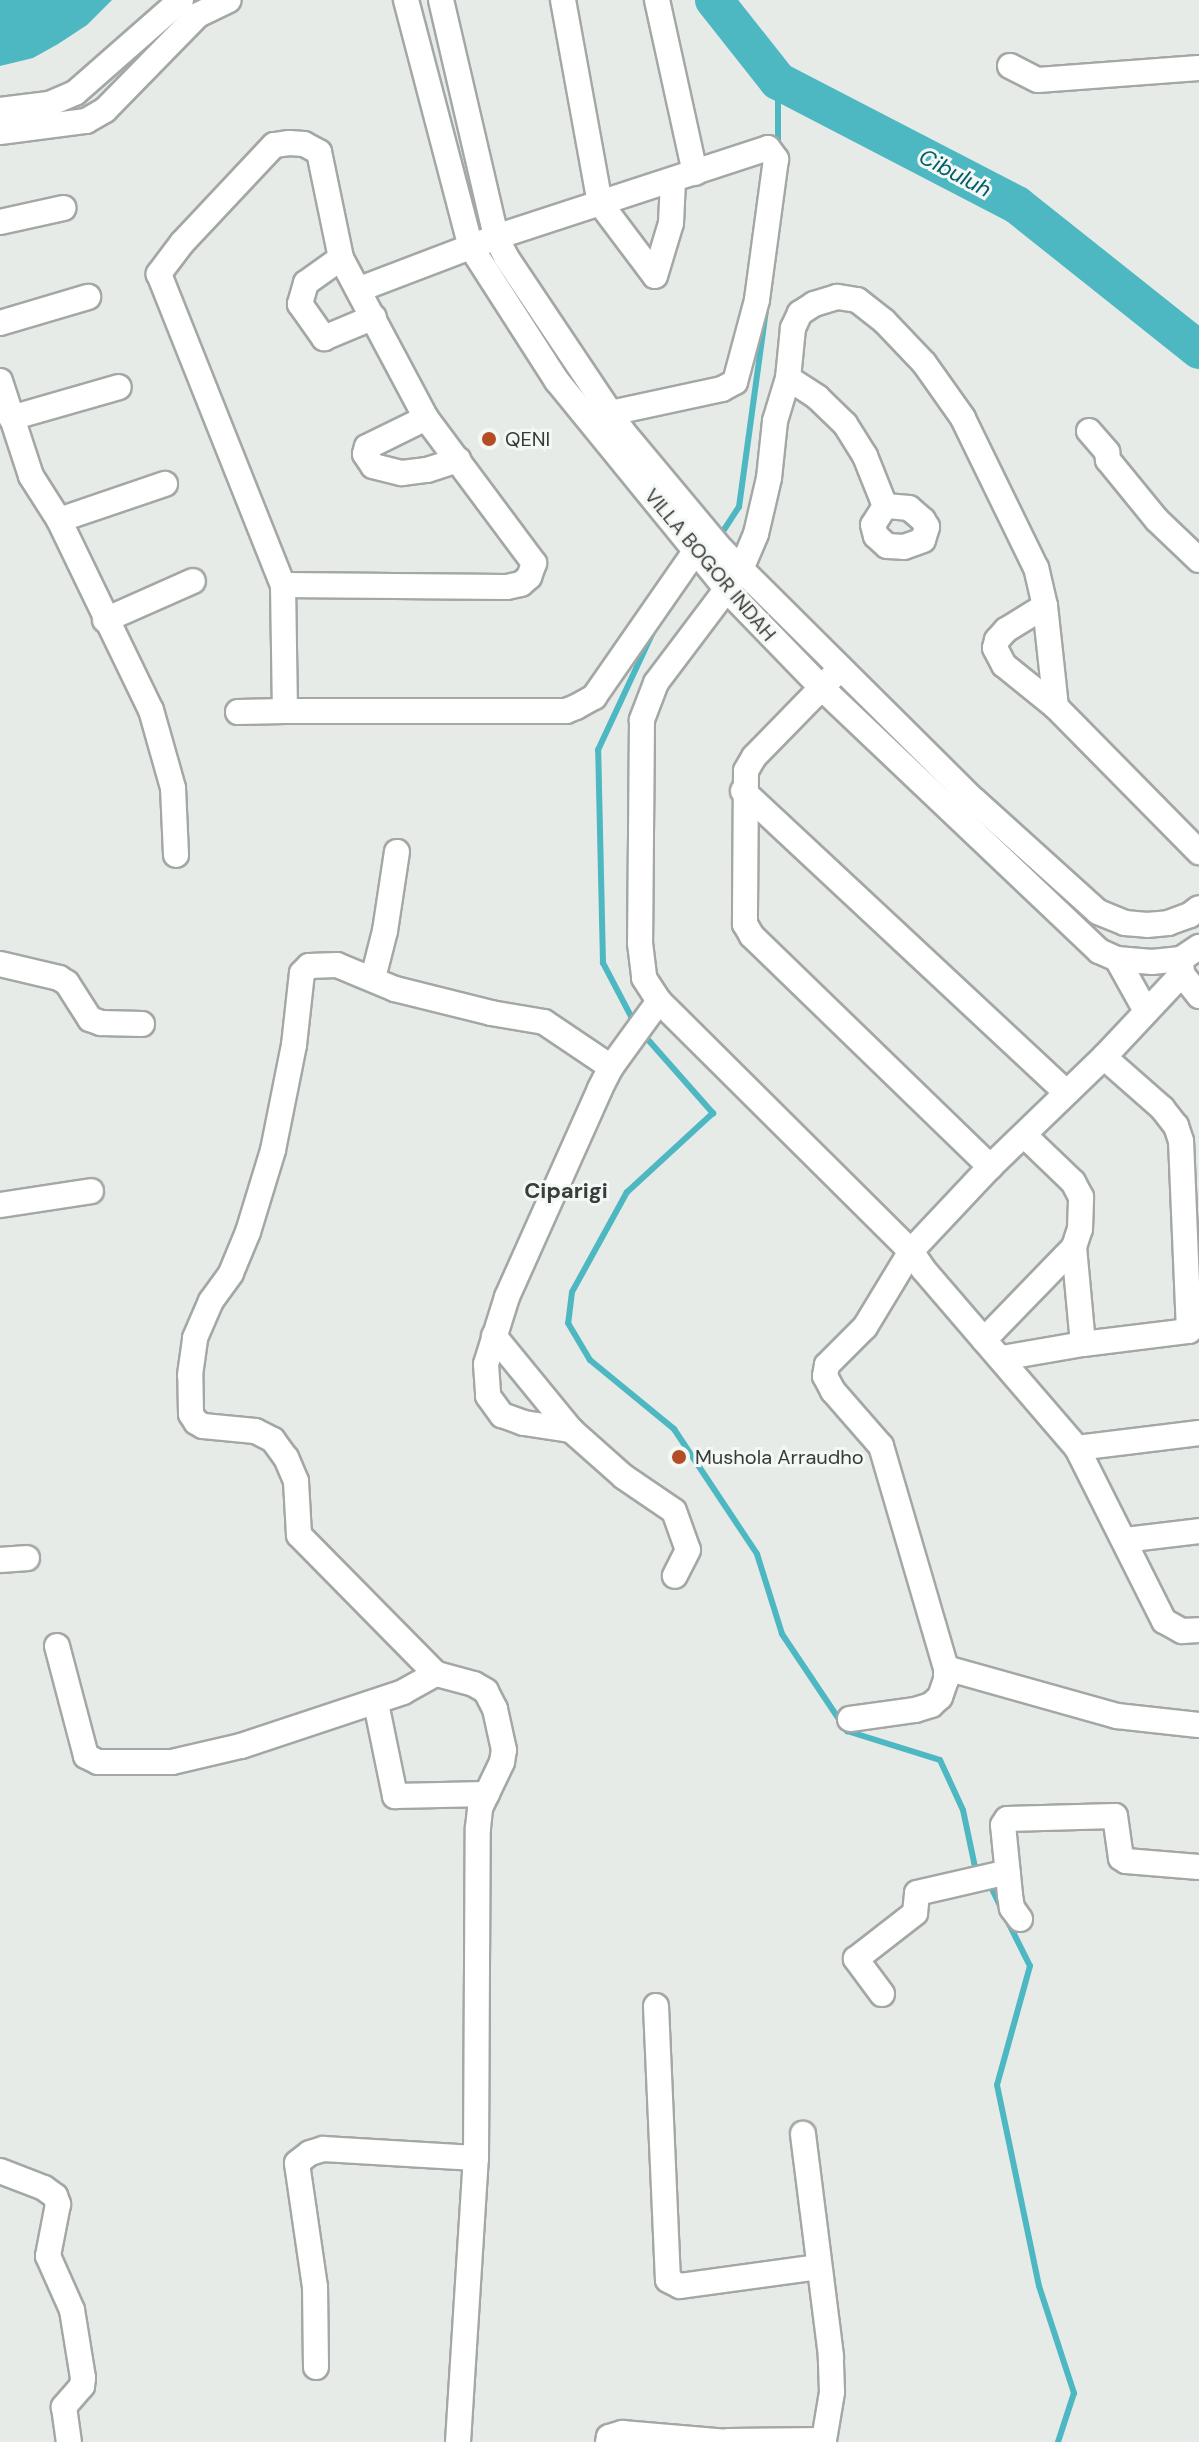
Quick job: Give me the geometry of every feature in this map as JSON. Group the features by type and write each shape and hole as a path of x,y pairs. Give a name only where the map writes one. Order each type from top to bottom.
{"street":[{"path":"0,110 49,104 75,93 181,0"},
{"path":"0,132 86,121 105,110 198,15 229,0"},
{"name":"VILLA BOGOR INDAH","path":"406,0 457,182 471,247 557,381 706,554 728,591 822,688 1080,936 1099,951 1117,959 1152,962 1187,960"},
{"name":"VILLA BOGOR INDAH","path":"441,0 496,237 531,297 611,413 702,524 706,554"},
{"path":"563,0 600,203 655,276 684,177 657,0"},
{"path":"1010,66 1038,80 1199,68"},
{"path":"283,585 507,587 521,584 529,577 534,563 426,418 341,258 319,152 304,144 289,143 274,145 182,243 159,274 283,585 285,711"},
{"path":"360,289 496,237 768,148 776,159 757,300 740,373 735,382 722,389 611,413"},
{"path":"0,222 63,208"},
{"path":"341,258 306,283 300,304 324,338 374,317"},
{"path":"0,323 88,297"},
{"path":"1056,707 1045,606 1036,568 963,418 924,363 884,321 857,300 837,297 814,304 800,313 793,328 788,378 775,421 763,506 741,570 656,683 642,720 640,943 644,978 653,1009 911,1251 1077,1448 1164,1621 1182,1631 1199,1630"},
{"path":"788,378 817,397 845,424 875,475 885,506"},
{"path":"0,381 31,476 59,520 151,710 173,788 176,855"},
{"path":"11,418 119,387"},
{"path":"426,418 367,447 365,454 373,466 402,473 427,470 458,460"},
{"path":"1089,431 1107,452 1108,460 1157,520 1199,560"},
{"path":"59,520 165,484"},
{"path":"238,712 566,711 594,697 706,554"},
{"name":"VILLA BOGOR INDAH","path":"706,554 741,570 974,800 1098,912 1125,923 1147,925 1179,919 1199,908"},
{"path":"105,620 193,581"},
{"path":"1045,606 1006,630 995,648 1004,665 1056,707 1199,852"},
{"path":"840,669 754,757 746,771 742,900 745,924 752,936 990,1167"},
{"path":"743,791 1066,1092"},
{"path":"373,978 385,931 397,852"},
{"path":"1117,959 1146,1011"},
{"path":"1187,960 1199,996"},
{"path":"850,1719 931,1705 940,1697 946,1668 881,1446 833,1391 825,1376 827,1365 865,1327 911,1251 990,1167 1104,1057 1187,960"},
{"path":"0,964 59,978 67,983 90,1019 142,1024"},
{"path":"458,2442 476,2158 478,1828 480,1808 500,1770 504,1750 490,1697 474,1684 436,1674 299,1535 296,1481 286,1458 273,1440 255,1431 203,1426 191,1414 195,1338 211,1301 231,1273 248,1232 273,1150 294,1045 302,973 315,964 337,965 395,989 491,1013 544,1022 611,1067"},
{"path":"571,1430 524,1423 502,1415 488,1396 486,1364 507,1297 611,1067 653,1009"},
{"path":"1002,1358 1083,1344 1194,1331 1181,1141 1176,1126 1162,1108 1104,1057"},
{"path":"1024,1135 1073,1182 1081,1197 1080,1229 1074,1247 1083,1344"},
{"path":"0,1205 91,1191"},
{"path":"984,1340 1074,1247"},
{"path":"494,1336 571,1430 624,1477 674,1511 688,1550 675,1576"},
{"path":"1077,1448 1199,1433"},
{"path":"1125,1540 1199,1531"},
{"path":"0,1560 27,1558"},
{"path":"57,1646 86,1756 98,1762 172,1762 241,1746 403,1692 436,1674"},
{"path":"946,1668 1117,1716 1199,1725"},
{"path":"378,1713 395,1796 487,1794"},
{"path":"1020,1919 1012,1908 1003,1821 1115,1816 1121,1858 1126,1861 1199,1867"},
{"path":"882,1994 856,1959 915,1913 917,1893 1008,1872"},
{"path":"656,2006 668,2280 680,2286 818,2267"},
{"path":"608,2442 609,2437 622,2433 728,2442 824,2441 832,2392 831,2356 803,2134"},
{"path":"316,2367 315,2287 297,2163 310,2153 323,2149 476,2158"},
{"path":"0,2171 44,2188 55,2196 58,2204 48,2256 72,2310 83,2378 82,2386 64,2407 69,2442"}],"water":[{"path":"0,0 112,0 87,25 58,44 33,58 0,66"}],"waterway":[{"name":"Cibuluh","path":"714,0 778,81 1017,205 1199,350"},
{"path":"778,81 778,148"},
{"path":"718,539 739,507 766,310"},
{"path":"634,1022 603,963 598,750 652,634"},
{"path":"643,1034 713,1113 627,1192 572,1292 568,1323 590,1360 674,1429 757,1554 782,1634 847,1731 940,1760 963,1810 975,1867"},
{"path":"989,1883 1002,1910"},
{"path":"1007,1920 1030,1966 997,2085 1039,2286 1074,2393 1058,2442"}],"place":[{"name":"QENI","path":"489,439"},
{"name":"Mushola Arraudho","path":"679,1457"}],"district":[{"name":"Ciparigi","path":"566,1191"}]}
